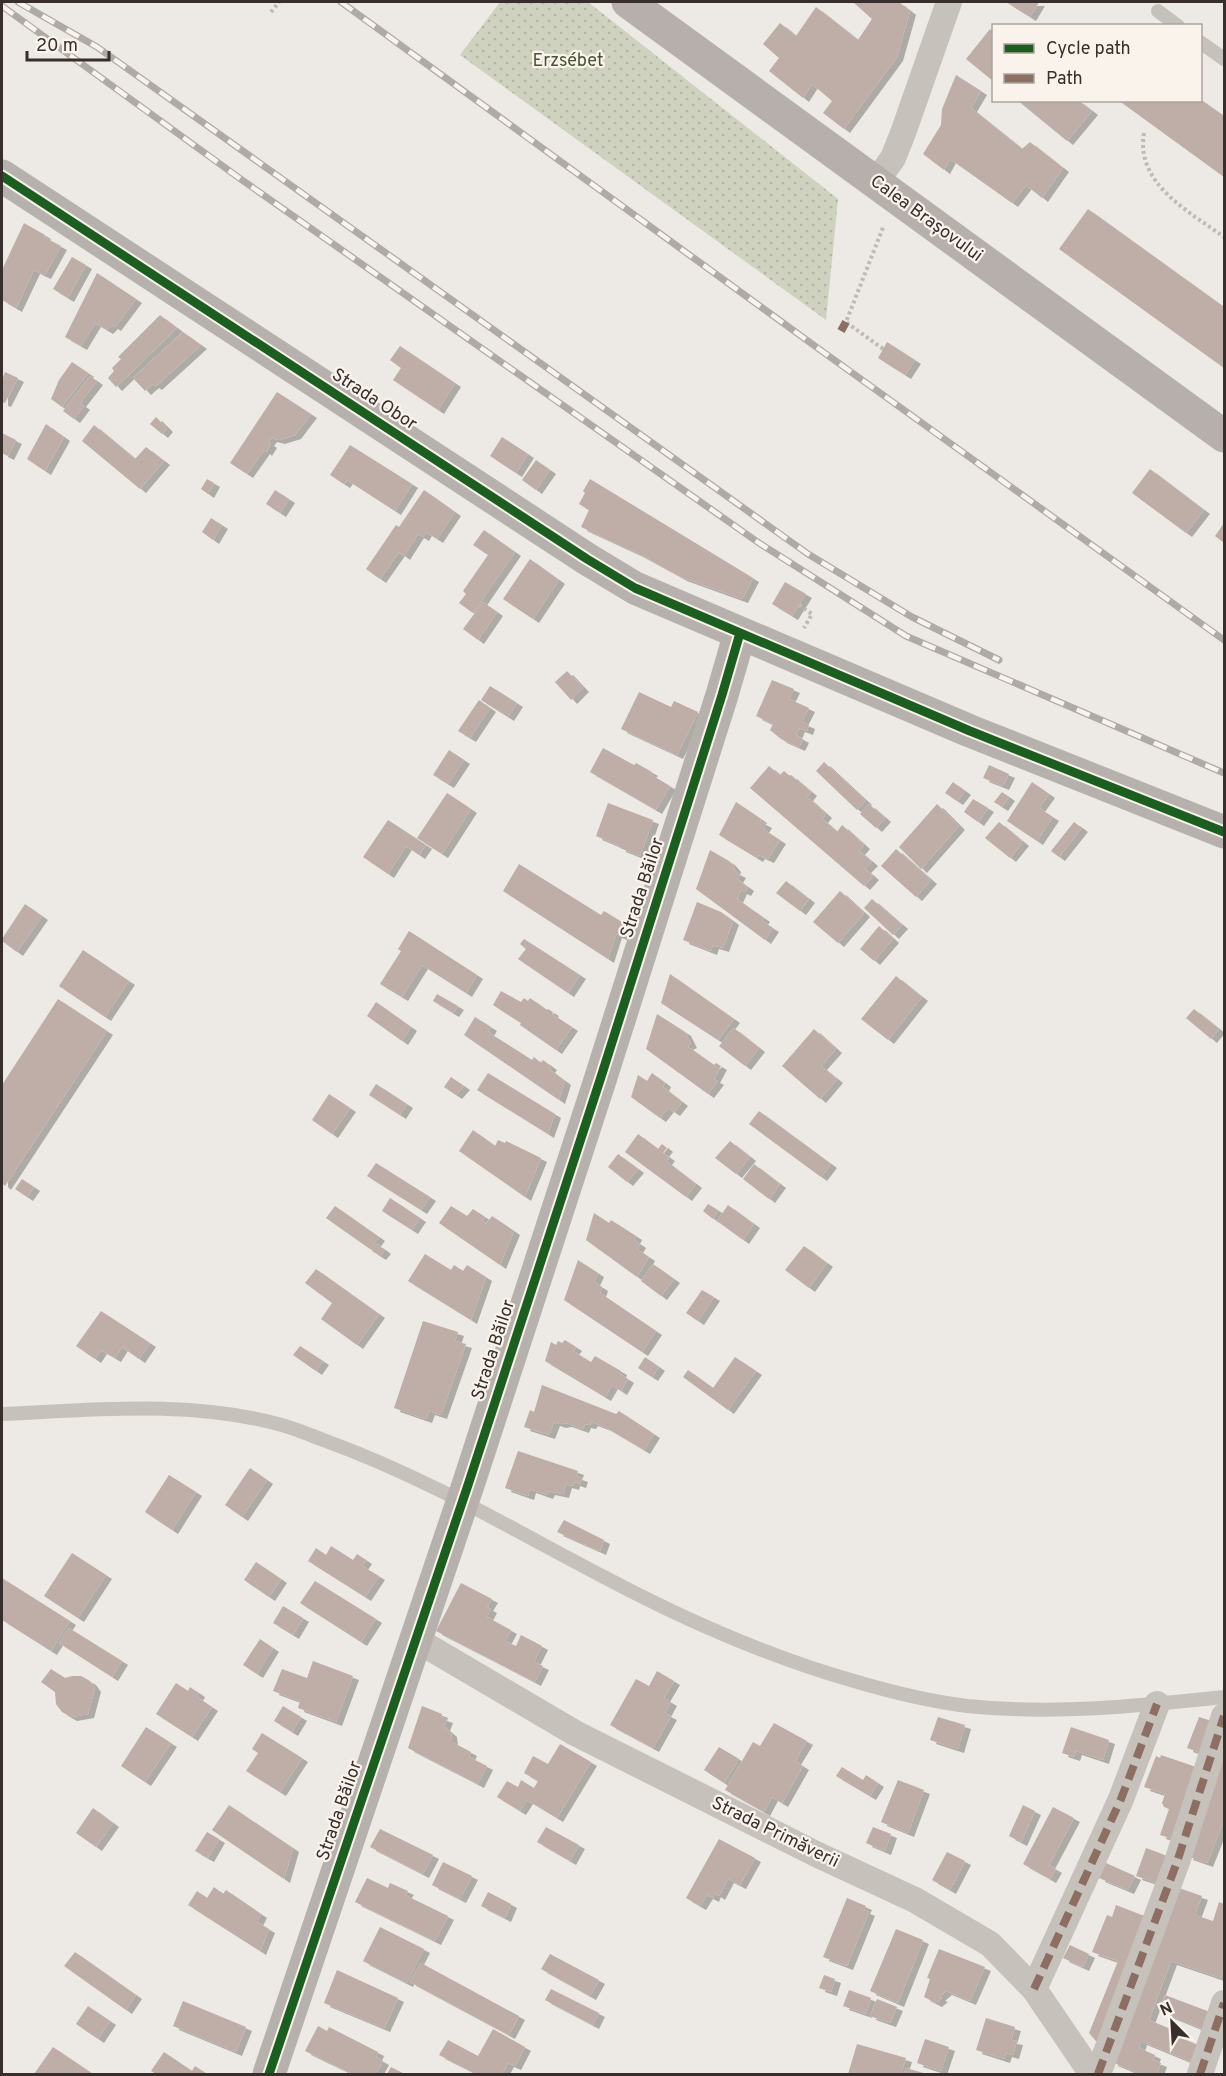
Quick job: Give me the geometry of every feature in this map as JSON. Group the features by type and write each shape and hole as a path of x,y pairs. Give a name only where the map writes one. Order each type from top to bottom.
{"main road":[{"name":"Calea Brașovului","path":"628,2 1224,436"}],"street":[{"path":"885,189 893,158 949,2"},
{"name":"Strada Obor","path":"2,176 587,559 635,588 970,731 1224,832"},
{"name":"Strada Băilor","path":"269,2074 463,1500 601,1077 740,633"},
{"name":"Strada Primăverii","path":"415,1639 575,1733 818,1855 915,1900 990,1944 1034,1989 1092,2074"},
{"path":"1034,1989 1122,1799 1157,1704"},
{"path":"1098,2074 1177,1862 1224,1716"},
{"path":"1200,2074 1224,2003"}],"lane":[{"path":"1158,11 1175,24"},
{"path":"1202,44 1224,60"},
{"path":"2,1414 107,1409 182,1409 235,1415 279,1424 364,1455 463,1500 605,1578 693,1622 768,1654 818,1671 914,1698 967,1706 1082,1709 1224,1697"}],"path":[{"path":"271,12 279,2"},
{"path":"1144,133 1142,144 1146,159 1162,191 1224,237"},
{"path":"883,350 846,322 885,189"}],"green space":[{"name":"Erzsébet","path":"500,2 588,2 838,199 826,320 460,55"}],"building":[{"path":"853,2 899,2 910,11 897,57 844,129 823,113 832,101 812,84 803,98 769,71 779,58 763,44 780,23 796,36 816,7 858,40 872,19"},
{"path":"1006,2 1039,2 1030,17"},
{"path":"990,29 992,31 992,80 966,59"},
{"path":"956,75 981,91 971,108 1022,149 1030,142 1063,168 1042,198 1026,185 1012,203 950,159 944,170 923,154 941,125 942,109"},
{"path":"1202,100 1224,116 1224,177 1121,102"},
{"path":"1019,102 1081,102 1092,111 1067,141"},
{"path":"1088,209 1224,307 1224,368 1059,249"},
{"path":"24,223 61,246 45,275 34,270 16,308 2,300 2,270"},
{"path":"72,257 86,265 68,298 53,289"},
{"path":"97,273 136,299 115,327 112,325 107,330 95,323 81,346 65,337"},
{"path":"160,315 177,328 116,387 108,378 114,371 112,368 121,359 118,357"},
{"path":"183,332 201,345 156,386 153,384 145,391 133,378"},
{"path":"887,342 915,360 905,375 878,358"},
{"path":"400,346 455,383 438,410 393,380 401,368 390,360"},
{"path":"72,362 88,373 62,407 51,399 59,380"},
{"path":"5,372 18,378 5,403 2,402 2,380"},
{"path":"90,376 97,381 80,403 84,406 74,419 63,411"},
{"path":"277,392 311,414 295,435 279,440 271,438 268,442 271,444 266,452 264,450 247,474 230,463"},
{"path":"156,417 167,428 162,434 150,424"},
{"path":"46,424 64,437 45,471 27,459"},
{"path":"94,425 135,459 146,447 164,461 140,489 82,441"},
{"path":"2,433 16,440 8,456 2,453"},
{"path":"502,437 528,454 516,473 490,456"},
{"path":"350,445 412,484 395,511 347,480 344,484 330,475"},
{"path":"536,460 550,470 536,490 522,480"},
{"path":"1150,469 1204,510 1186,533 1132,493"},
{"path":"207,479 214,483 208,494 201,489"},
{"path":"590,479 753,578 742,599 681,577 581,527 589,510 579,504"},
{"path":"275,490 289,499 280,513 266,504"},
{"path":"424,490 455,512 437,539 426,532 423,537 418,534 404,556 399,552 380,579 366,569 396,525 399,527"},
{"path":"211,518 222,525 213,540 202,532"},
{"path":"1224,523 1224,543 1215,536"},
{"path":"484,530 515,552 473,613 459,603 466,594 463,591 488,555 473,545"},
{"path":"530,559 559,580 533,619 503,599"},
{"path":"785,582 806,594 792,616 772,604"},
{"path":"483,602 497,612 478,640 463,629"},
{"path":"567,671 583,688 571,700 555,682"},
{"path":"772,680 794,689 789,699 809,708 802,722 809,725 807,731 799,728 796,735 803,739 799,747 781,739 770,730 773,724 756,716"},
{"path":"490,686 517,703 508,717 481,700"},
{"path":"639,692 671,707 674,701 698,712 677,755 621,729"},
{"path":"479,700 490,708 470,738 458,731"},
{"path":"603,748 652,772 650,774 670,786 656,810 590,772"},
{"path":"449,750 464,760 448,784 433,775"},
{"path":"824,762 866,801 857,810 816,771"},
{"path":"989,765 1009,774 1003,786 983,778"},
{"path":"769,766 780,775 784,771 791,775 811,792 807,797 826,814 822,819 837,832 842,825 864,845 859,851 872,862 865,869 873,876 864,886 750,788"},
{"path":"953,782 965,791 957,801 945,793"},
{"path":"1032,782 1049,794 1039,808 1053,817 1037,841 1007,821"},
{"path":"1002,792 1009,797 1002,807 994,802"},
{"path":"447,793 471,809 442,854 417,838"},
{"path":"973,799 988,808 978,822 964,812"},
{"path":"736,802 761,819 760,821 766,824 763,829 780,840 768,859 759,855 757,858 719,835"},
{"path":"608,803 653,820 640,856 596,836"},
{"path":"869,804 885,818 876,828 860,814"},
{"path":"937,804 959,826 921,869 899,847"},
{"path":"388,820 426,845 419,855 406,846 388,874 363,857"},
{"path":"999,822 1023,842 1010,858 985,838"},
{"path":"1074,822 1082,828 1059,857 1051,851"},
{"path":"896,849 931,880 916,897 881,866"},
{"path":"710,850 729,861 735,868 734,871 740,874 737,879 748,887 745,892 741,890 737,899 764,918 762,921 773,928 765,940 696,889"},
{"path":"519,864 601,915 604,911 625,924 621,936 616,934 608,959 503,891"},
{"path":"786,881 809,899 800,911 776,893"},
{"path":"840,891 864,913 838,943 813,922"},
{"path":"872,899 902,925 893,935 864,908"},
{"path":"697,902 721,912 733,921 723,948 713,945 711,951 683,940"},
{"path":"25,904 42,916 17,952 2,939"},
{"path":"879,926 893,939 874,961 860,949"},
{"path":"409,931 477,975 466,993 422,965 402,997 380,984 401,951 398,949"},
{"path":"524,939 580,975 568,993 518,959 526,949 520,944"},
{"path":"83,950 129,981 105,1017 59,986"},
{"path":"670,974 734,1019 718,1040 661,1003"},
{"path":"896,976 922,997 888,1040 861,1019"},
{"path":"501,991 521,1002 524,998 528,1001 530,998 572,1027 556,1050 493,1005"},
{"path":"437,994 458,1006 453,1013 433,1001"},
{"path":"58,999 107,1031 5,1186 2,1183 2,1085"},
{"path":"376,1002 411,1027 402,1041 367,1016"},
{"path":"1194,1009 1219,1029 1211,1039 1186,1018"},
{"path":"657,1014 685,1032 691,1044 687,1046 714,1065 716,1063 721,1066 714,1079 718,1081 708,1094 646,1049"},
{"path":"475,1017 491,1027 488,1032 532,1060 534,1057 541,1063 543,1060 551,1066 549,1069 565,1081 559,1100 464,1035"},
{"path":"734,1028 759,1048 745,1066 719,1046"},
{"path":"814,1029 836,1049 821,1066 837,1079 820,1099 782,1066"},
{"path":"488,1073 555,1114 548,1134 477,1090"},
{"path":"652,1073 665,1083 663,1087 682,1102 674,1112 668,1108 660,1118 631,1097 638,1075 647,1081"},
{"path":"451,1077 464,1086 456,1095 444,1087"},
{"path":"376,1084 407,1104 400,1115 369,1095"},
{"path":"329,1094 350,1108 332,1134 312,1120"},
{"path":"759,1111 831,1164 821,1177 749,1124"},
{"path":"473,1130 495,1146 498,1140 505,1143 506,1141 541,1158 525,1197 459,1151"},
{"path":"638,1134 658,1149 662,1144 667,1148 663,1153 669,1157 666,1161 696,1184 686,1197 625,1152"},
{"path":"730,1141 750,1157 736,1174 715,1158"},
{"path":"618,1154 638,1169 627,1182 608,1167"},
{"path":"376,1163 430,1197 421,1210 367,1176"},
{"path":"754,1164 780,1184 769,1199 743,1179"},
{"path":"22,1179 34,1187 27,1197 15,1189"},
{"path":"390,1198 420,1218 412,1230 382,1211"},
{"path":"708,1204 718,1210 713,1219 703,1211"},
{"path":"728,1205 754,1224 743,1240 717,1221"},
{"path":"335,1206 379,1237 370,1249 326,1218"},
{"path":"451,1206 467,1216 473,1209 485,1217 482,1221 486,1224 492,1216 514,1231 500,1265 439,1223"},
{"path":"594,1213 609,1223 611,1220 636,1236 634,1240 640,1244 637,1249 649,1257 637,1277 586,1240"},
{"path":"377,1244 385,1250 380,1256 372,1251"},
{"path":"804,1246 827,1263 809,1288 785,1270"},
{"path":"425,1254 451,1270 454,1265 463,1271 467,1265 486,1277 471,1320 408,1281"},
{"path":"578,1260 598,1273 594,1282 602,1287 600,1293 656,1331 642,1352 564,1300"},
{"path":"653,1264 674,1279 661,1296 641,1281"},
{"path":"316,1269 379,1314 357,1345 321,1319 332,1303 305,1283"},
{"path":"702,1290 714,1297 698,1321 686,1313"},
{"path":"101,1311 150,1343 139,1359 122,1347 115,1358 101,1350 95,1359 76,1346"},
{"path":"423,1321 458,1332 455,1341 466,1344 441,1415 429,1411 426,1419 394,1408"},
{"path":"565,1340 576,1347 573,1351 591,1362 595,1356 621,1371 620,1374 628,1379 621,1391 612,1385 605,1397 545,1361 551,1342 556,1345 558,1341 562,1343"},
{"path":"300,1346 323,1361 316,1371 293,1355"},
{"path":"645,1357 659,1367 652,1377 638,1368"},
{"path":"735,1357 756,1371 728,1410 683,1377 688,1370 713,1388"},
{"path":"542,1385 616,1414 619,1411 654,1434 644,1450 592,1422 590,1425 585,1424 583,1429 566,1423 554,1422 549,1435 524,1427 530,1410 534,1412"},
{"path":"518,1451 578,1471 576,1476 582,1478 580,1484 574,1482 573,1486 566,1484 563,1494 549,1491 547,1495 530,1489 528,1496 505,1488"},
{"path":"250,1468 267,1480 242,1517 225,1505"},
{"path":"169,1475 196,1492 172,1530 145,1512"},
{"path":"564,1520 604,1540 600,1551 557,1532"},
{"path":"331,1546 353,1560 357,1554 366,1560 362,1566 379,1576 365,1597 308,1561 316,1548 326,1555"},
{"path":"72,1553 106,1575 78,1618 44,1596"},
{"path":"256,1562 281,1579 269,1597 244,1580"},
{"path":"2,1578 70,1621 51,1651 2,1620"},
{"path":"315,1581 376,1619 361,1642 300,1603"},
{"path":"461,1583 492,1599 487,1607 491,1609 487,1617 511,1630 505,1641 516,1646 521,1635 542,1646 534,1662 543,1666 535,1682 436,1631"},
{"path":"283,1606 303,1618 293,1635 273,1623"},
{"path":"69,1628 122,1661 112,1677 59,1643"},
{"path":"260,1639 273,1648 257,1674 243,1665"},
{"path":"313,1661 353,1676 336,1722 298,1708 300,1701 273,1691 282,1669 307,1678"},
{"path":"51,1669 65,1678 81,1676 90,1681 95,1688 88,1714 71,1717 62,1712 56,1704 55,1692 41,1682"},
{"path":"657,1671 674,1681 664,1698 671,1702 665,1713 671,1716 653,1748 610,1725 636,1679 649,1686"},
{"path":"176,1683 188,1691 190,1687 199,1693 197,1697 212,1707 192,1737 156,1714"},
{"path":"283,1706 301,1717 292,1732 274,1721"},
{"path":"422,1706 442,1714 441,1717 447,1719 444,1727 451,1733 452,1742 471,1752 469,1757 487,1766 478,1784 408,1748"},
{"path":"938,1717 965,1725 958,1749 930,1740"},
{"path":"1199,1717 1218,1723 1207,1755 1187,1748"},
{"path":"774,1723 807,1741 795,1761 803,1766 782,1803 772,1797 764,1812 725,1790 753,1742 760,1746"},
{"path":"146,1727 171,1743 145,1782 121,1766"},
{"path":"1071,1727 1109,1740 1103,1760 1076,1751 1074,1757 1062,1753"},
{"path":"262,1733 302,1758 280,1792 246,1771 258,1753 252,1749"},
{"path":"560,1744 591,1762 557,1818 527,1800 520,1811 497,1797 507,1781 518,1787 521,1780 534,1788 538,1781 524,1773 533,1756 548,1764"},
{"path":"719,1747 739,1759 724,1783 704,1770"},
{"path":"1224,1752 1224,1820 1207,1863 1187,1856"},
{"path":"1161,1755 1202,1769 1176,1840 1160,1835 1169,1809 1162,1803 1165,1794 1144,1787 1156,1756 1160,1758"},
{"path":"842,1767 863,1780 866,1775 878,1783 870,1796 836,1776"},
{"path":"898,1780 924,1790 908,1833 881,1822"},
{"path":"229,1805 293,1848 284,1879 212,1830"},
{"path":"1023,1805 1035,1811 1021,1842 1009,1836"},
{"path":"1053,1807 1074,1818 1049,1865 1056,1869 1050,1879 1023,1864"},
{"path":"93,1808 113,1823 96,1847 76,1833"},
{"path":"546,1827 579,1845 570,1861 537,1842"},
{"path":"873,1827 891,1834 885,1851 866,1843"},
{"path":"380,1829 433,1855 423,1874 370,1847"},
{"path":"207,1832 219,1839 208,1858 195,1851"},
{"path":"719,1839 755,1858 740,1885 728,1879 719,1896 715,1893 713,1898 707,1895 700,1906 686,1898"},
{"path":"1146,1848 1170,1857 1160,1884 1136,1876"},
{"path":"947,1852 965,1861 950,1890 932,1880"},
{"path":"443,1862 472,1876 460,1899 432,1885"},
{"path":"1106,1863 1135,1876 1128,1890 1099,1878"},
{"path":"367,1878 388,1888 390,1883 408,1891 405,1895 448,1916 435,1941 355,1902"},
{"path":"214,1887 223,1894 226,1890 261,1914 257,1922 269,1929 260,1951 188,1905 197,1891 207,1898"},
{"path":"1176,1887 1202,1896 1195,1915 1213,1921 1219,1902 1224,1904 1224,1969 1221,1978 1171,1961 1149,2020 1178,2032 1177,2036 1198,2045 1192,2062 1141,2041 1139,2048 1155,2055 1153,2060 1161,2063 1157,2074 1140,2074 1112,2062"},
{"path":"488,1892 511,1904 505,1918 481,1906"},
{"path":"847,1898 866,1906 864,1910 869,1912 847,1966 823,1957"},
{"path":"1116,1905 1152,1919 1101,2047 1089,2033 1118,1961 1092,1952 1107,1915 1112,1917"},
{"path":"380,1927 424,1949 407,1983 363,1961"},
{"path":"896,1929 923,1940 898,2003 870,1991"},
{"path":"1070,1945 1089,1954 1083,1967 1063,1958"},
{"path":"939,1949 985,1967 970,2001 946,1991 936,2003 924,1997 930,1979 927,1978"},
{"path":"75,1952 136,1995 126,2010 64,1966"},
{"path":"550,1954 599,1980 590,1996 541,1969"},
{"path":"421,1963 519,2016 509,2035 410,1982"},
{"path":"337,1970 398,1998 384,2028 324,2003"},
{"path":"824,1975 835,1979 831,1992 819,1988"},
{"path":"551,1989 599,2013 593,2025 545,2000"},
{"path":"849,1990 871,1998 866,2014 843,2006"},
{"path":"1165,1995 1210,2012 1203,2029 1159,2011"},
{"path":"877,1999 897,2007 890,2023 870,2016"},
{"path":"183,2001 246,2027 236,2052 173,2026"},
{"path":"88,2006 110,2021 98,2039 76,2024"},
{"path":"986,2018 1015,2027 1011,2040 1017,2041 1013,2055 1006,2053 1004,2059 976,2050"},
{"path":"318,2026 327,2031 329,2027 378,2052 376,2057 383,2061 376,2074 353,2074 305,2051"},
{"path":"493,2029 525,2047 515,2066 508,2063 502,2074 471,2074 473,2072 439,2055 448,2040 478,2056"},
{"path":"925,2039 949,2047 941,2071 917,2063"},
{"path":"857,2044 906,2058 901,2074 848,2074"},
{"path":"53,2047 93,2074 34,2074"},
{"path":"164,2052 192,2071 195,2066 207,2074 156,2074 151,2071"},
{"path":"391,2067 405,2074 387,2074"},
{"path":"906,2068 927,2074 904,2074"}],"railway":[{"path":"18,2 97,47 808,554 912,617 999,660"},
{"path":"341,2 1224,640"},
{"path":"2,6 242,180 759,543 906,636 1224,773"}],"marked path":[{"path":"841,331 846,322"},
{"path":"1034,1989 1121,1799 1157,1704"},
{"path":"1098,2074 1177,1862 1224,1716"},
{"path":"1200,2074 1224,2003"}],"cycle path":[{"path":"2,176 587,559 635,588 970,731 1224,832"},
{"path":"269,2074 468,1485 601,1077 740,633"}]}
